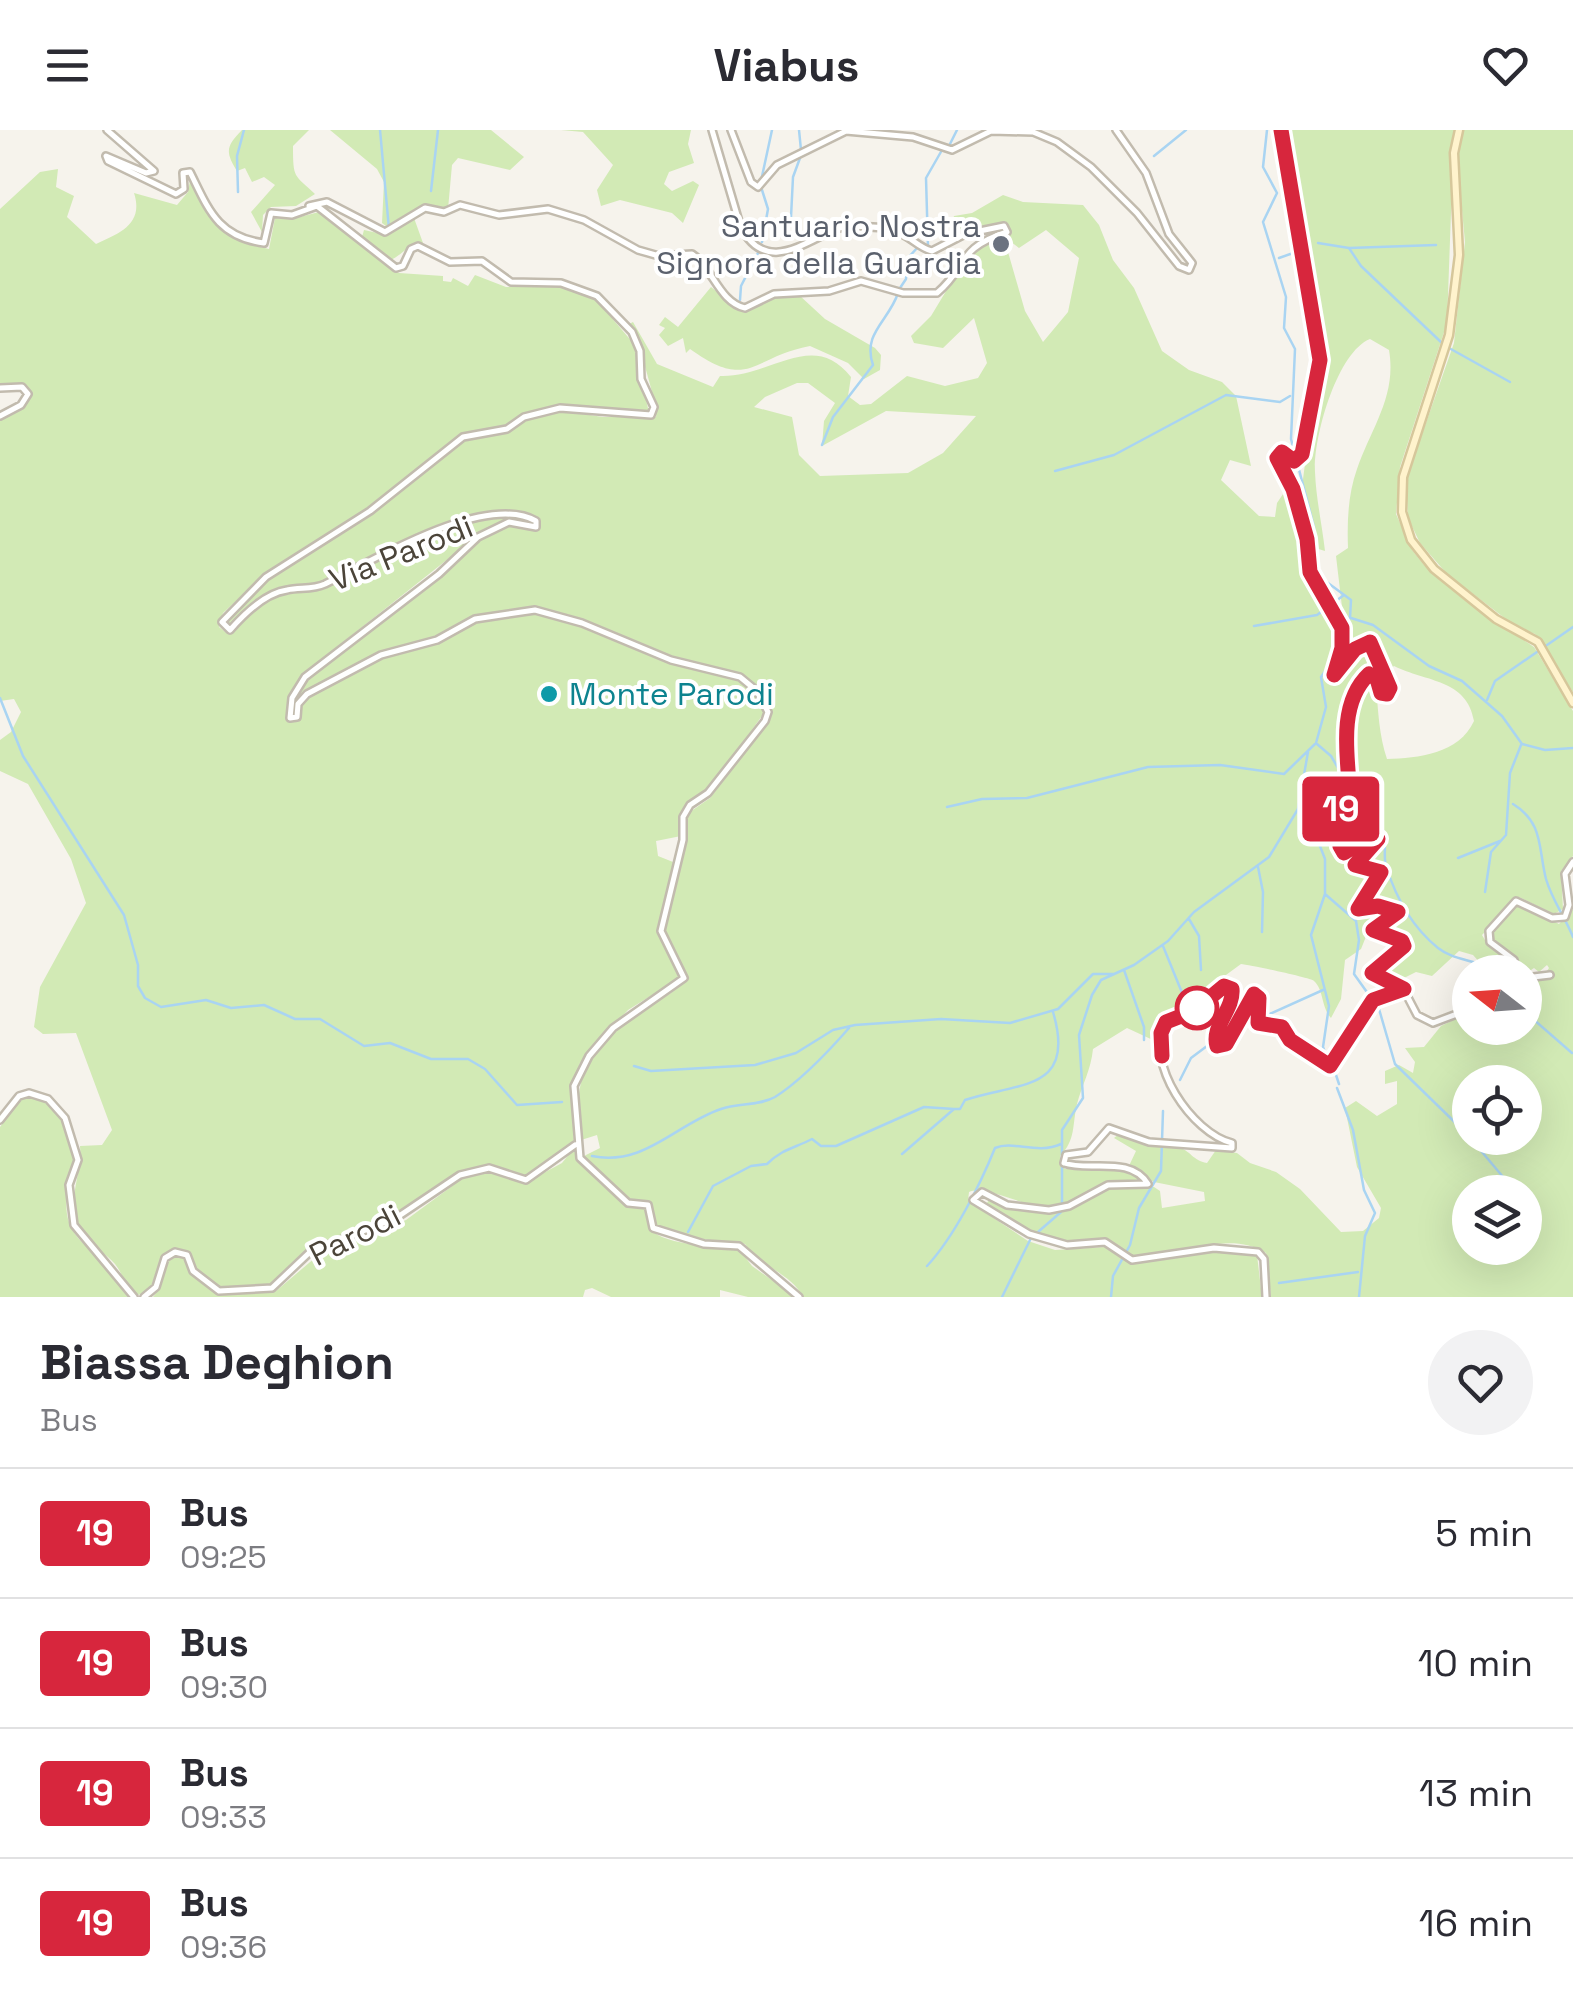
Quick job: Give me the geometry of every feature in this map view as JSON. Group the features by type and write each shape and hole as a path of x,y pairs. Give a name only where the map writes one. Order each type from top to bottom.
{"main road":[{"path":"1459,130 1454,152 1459,254 1449,334 1403,478 1402,512 1411,540 1434,569 1496,620 1538,642 1573,702"}],"street":[{"path":"107,130 154,171 146,173 107,156 108,160 176,194 184,189 182,173 190,172 210,217 236,235 264,243 270,214 289,216 316,201 327,202 385,232 425,208 444,212 460,205 499,215 548,209 659,256 688,253 706,265 730,302 745,308 774,294 829,292 861,280 903,293 937,294 964,254 983,240 1006,232 1004,226 957,238 930,251 895,231 846,226 796,250 776,250 753,242 740,225 712,130"},
{"path":"731,130 751,182 758,187 780,163 846,131 912,137 948,150 971,143 986,133 1033,132 1057,142 1115,189 1179,266 1189,270 1192,263 1165,228 1146,173 1116,130"},
{"path":"1281,130 1320,360 1301,457 1294,461 1283,452 1277,454 1307,539 1310,572 1342,628 1342,648 1334,675 1355,649 1370,642 1390,688 1387,694 1381,693 1377,679 1369,674 1356,694 1345,745 1350,793 1329,796 1346,804 1334,813 1330,831 1335,835 1348,825 1355,826 1340,846 1344,853 1368,838 1378,839 1355,865 1381,872 1358,909 1378,906 1398,912 1373,930 1402,941 1404,946 1372,973 1404,989 1416,1015 1432,1023 1452,1016"},
{"name":"Via Parodi","path":"308,208 324,209 396,268 404,265 411,249 422,246 450,262 482,261 512,282 560,283 593,293 632,332 640,351 641,376 654,408 649,416 560,408 524,417 507,428 463,437 370,511 266,577 226,614 225,629 278,592 320,586 462,522 518,515 536,523 533,527 510,522 469,545 439,574 306,677 292,698 291,719 296,718 298,704 307,694 380,655 437,640 493,614 535,610 582,622 672,660 740,677 757,691 768,712 707,795 685,810 683,840 661,929 684,978 671,990 631,1012 589,1056 574,1086 576,1146"},
{"path":"0,388 20,386 28,394 21,405 0,416"},
{"path":"1507,955 1490,942 1489,931 1516,901 1552,918 1565,917 1569,905 1565,874 1573,862"},
{"path":"1542,976 1550,975"},
{"path":"1266,1297 1264,1257 1258,1252 1214,1248 1134,1261 1105,1242 1067,1244 1029,1234 974,1202 973,1195 984,1192 1007,1205 1049,1210 1068,1206 1108,1185 1146,1186 1145,1178 1124,1169 1064,1163 1066,1155 1092,1150 1109,1128 1149,1142 1232,1148 1230,1143 1210,1136 1173,1092 1160,1047 1166,1022 1194,1011 1222,987 1232,989 1233,996 1215,1037 1217,1046 1226,1044 1254,994 1259,998 1258,1023 1284,1028 1290,1040 1325,1066 1338,1060 1373,1000 1404,989"},
{"path":"0,1120 21,1094 43,1096 65,1118 78,1160 68,1186 74,1225 134,1297"},
{"path":"576,1146 580,1158 628,1203 648,1206 653,1228 704,1244 740,1246 800,1297"},
{"name":"Parodi","path":"144,1297 156,1288 165,1258 176,1252 187,1256 193,1271 219,1291 272,1288 310,1252 400,1216 460,1175 494,1168 526,1180 576,1146"}],"green space":[{"path":"242,130 309,130 293,146 293,165 299,179 315,194 296,206 271,207 263,215 262,232 251,212 275,185 264,177 252,182 245,168 237,171 229,149"},
{"path":"330,130 491,130 524,157 510,170 458,158 452,165 448,209 420,206 386,226 382,223 384,182 377,169"},
{"path":"561,130 691,130 688,144 694,163 669,172 664,184 672,191 693,181 699,185 683,223 672,213 620,200 601,206 597,190 613,165 583,132"},
{"path":"1283,130 1454,130 1447,323 1400,467 1396,514 1412,550 1424,565 1463,599 1534,647 1573,711 1573,856 1561,871 1563,909 1554,914 1519,897 1482,935 1500,955 1459,951 1432,976 1416,972 1400,980 1382,969 1374,975 1404,949 1404,941 1376,930 1402,912 1377,896 1374,883 1382,876 1383,868 1359,864 1379,846 1380,837 1368,835 1347,850 1343,845 1358,826 1348,822 1335,831 1332,828 1335,817 1349,806 1335,799 1353,793 1352,721 1368,681 1376,684 1387,759 1424,755 1448,747 1474,721 1463,697 1443,684 1394,666 1390,669 1392,684 1377,644 1369,638 1354,645 1340,666 1346,641 1336,556 1348,548 1352,488 1386,397 1389,350 1370,339 1358,347 1347,360 1329,398 1315,457 1325,551 1312,547 1302,517 1302,487 1312,409 1324,379 1325,350 1316,329 1313,287"},
{"path":"1462,130 1573,130 1573,692 1535,634 1515,626 1447,574 1420,543 1408,518 1406,480 1454,343 1465,242 1457,157"},
{"path":"58,169 56,187 74,196 67,217 96,244 133,220 134,193 177,205 188,192 190,180 210,216 229,233 254,245 269,249 275,218 292,219 319,212 399,273 443,276 443,281 451,282 453,278 468,286 475,275 506,287 560,287 593,296 634,344 649,413 559,406 527,413 502,427 461,435 367,509 264,575 223,613 219,627 228,634 276,597 323,588 456,525 511,517 534,523 511,520 482,532 342,643 295,687 288,720 299,718 301,705 309,696 382,658 423,648 474,623 536,614 583,626 672,664 740,681 760,701 764,713 708,792 683,809 681,836 656,841 658,856 673,862 658,931 681,977 628,1010 580,1063 571,1091 574,1143 523,1177 489,1165 459,1171 394,1215 306,1251 273,1285 216,1287 195,1269 189,1253 172,1249 160,1260 150,1290 138,1295 130,1289 115,1264 85,1238 75,1215 80,1146 102,1145 112,1130 76,1033 43,1034 34,1027 40,987 86,903 71,859 28,784 0,771 0,740 11,732 21,712 14,699 0,701 0,419 27,403 31,391 23,384 0,386 0,209 40,172"},
{"path":"1003,195 1023,202 1083,205 1099,225 1113,260 1134,288 1162,351 1189,370 1222,382 1236,396 1251,466 1230,460 1221,480 1259,516 1275,517 1277,503 1287,488 1306,573 1341,637 1342,651 1337,664 1325,678 1331,685 1367,645 1386,684 1382,691 1379,677 1368,672 1351,696 1344,728 1347,792 1335,790 1327,796 1329,802 1344,805 1331,812 1327,829 1334,837 1353,827 1337,848 1344,856 1373,839 1354,862 1355,870 1379,872 1356,910 1395,912 1371,924 1361,949 1345,960 1341,999 1331,1018 1314,981 1241,964 1159,1024 1155,1041 1127,1028 1093,1049 1071,1138 1060,1163 1065,1169 1119,1169 1144,1185 1113,1185 1069,1203 1045,1207 985,1191 969,1192 968,1201 1028,1241 1055,1250 1105,1247 1131,1264 1216,1252 1257,1255 1262,1297 803,1297 745,1244 701,1239 654,1225 650,1204 631,1202 582,1157 600,1148 597,1135 578,1141 581,1084 585,1068 603,1039 687,978 664,931 687,839 687,814 710,798 769,720 766,699 742,675 671,657 570,615 527,607 473,616 436,637 379,653 306,691 292,717 294,702 308,680 442,575 480,539 510,524 537,528 538,520 515,512 459,520 319,583 272,592 231,625 224,625 227,616 269,579 373,513 465,439 505,432 521,421 563,411 603,417 656,417 646,370 629,324 633,322 657,364 713,387 720,376 738,375 806,356 822,356 837,363 851,377 848,396 860,405 871,404 907,376 945,386 978,378 987,363 974,318 943,348 914,343 911,336 931,316 966,258 994,239 997,248 1008,252 1025,311 1043,342 1068,312 1079,258 1046,230 1019,248 1006,238 1009,228 1004,223 978,230 950,229 954,216 972,213","holes":["797,383 808,383 835,403 824,421 822,446 886,411 976,416 943,453 908,473 820,476 799,455 792,417 754,407 765,397"]},
{"path":"414,218 423,243 390,260 362,237 364,230 387,235"},
{"path":"711,287 741,311 779,296 799,295 825,319 875,348 881,355 880,370 864,379 848,363 810,346 739,370 710,362 690,349 686,353 683,338 668,346 659,335 665,328 659,325 665,317 678,327"},
{"path":"1521,904 1559,924 1573,909 1573,1297 1271,1297 1266,1253 1251,1246 1218,1244 1133,1258 1105,1240 1070,1242 1025,1230 986,1204 990,1199 1006,1207 1054,1212 1111,1187 1154,1187 1160,1191 1162,1208 1205,1201 1204,1192 1154,1182 1128,1168 1136,1151 1114,1138 1119,1134 1178,1147 1207,1163 1216,1150 1237,1153 1300,1189 1341,1232 1363,1231 1379,1218 1381,1208 1357,1167 1345,1108 1356,1101 1377,1116 1397,1104 1397,1081 1385,1084 1385,1071 1399,1065 1413,1073 1415,1062 1405,1048 1424,1047 1441,1026 1452,1021 1452,1045 1542,1045 1542,978 1549,968 1547,965 1542,969 1542,955 1510,955 1491,940 1491,932 1513,905"},
{"path":"35,1096 59,1116 73,1146 74,1166 66,1205 71,1227 110,1269 129,1297 0,1297 0,1127 19,1100"},
{"path":"574,1148 604,1187 626,1203 646,1207 651,1230 680,1242 739,1249 752,1266 796,1297 748,1297 720,1290 720,1297 611,1297 592,1288 585,1290 583,1297 153,1297 167,1264 177,1257 185,1258 189,1272 217,1294 276,1291 316,1257 406,1220 463,1178 493,1172 525,1183 562,1163"}],"waterway":[{"path":"238,192 237,156 244,130"},
{"path":"380,130 389,229"},
{"path":"431,191 438,130"},
{"path":"761,181 772,130"},
{"path":"799,130 801,150"},
{"path":"949,146 957,130"},
{"path":"1154,156 1186,130"},
{"path":"1267,130 1263,167 1277,193 1263,222 1286,297 1284,328 1295,349 1291,439 1314,527 1317,567 1324,580 1351,600 1350,618 1338,628 1339,635"},
{"path":"928,247 926,178 942,150"},
{"path":"791,217 793,177 800,158"},
{"path":"762,190 768,209 762,242"},
{"path":"1318,243 1349,248 1436,245"},
{"path":"900,288 906,279 907,259 918,247"},
{"path":"1349,248 1361,266 1442,343"},
{"path":"740,300 741,286 759,251"},
{"path":"1279,258 1296,252"},
{"path":"822,445 833,417 873,365 871,344 898,293"},
{"path":"1449,348 1510,382"},
{"path":"1055,471 1114,455 1226,395 1280,402 1290,396"},
{"path":"1254,626 1317,615 1344,595"},
{"path":"1351,618 1373,625 1429,666 1462,681 1502,716 1522,744 1545,750 1573,748"},
{"path":"1487,700 1495,681 1573,627"},
{"path":"1316,743 1326,707 1321,677 1335,657"},
{"path":"0,698 23,756 124,915 138,965 138,986 145,998 161,1007 206,1000 231,1008 264,1005 295,1019 320,1019 364,1046 390,1043 431,1059 468,1059 485,1069 517,1105 562,1102"},
{"path":"947,807 982,799 1027,798 1148,767 1220,765 1284,774 1315,744"},
{"path":"1317,744 1331,756 1348,785"},
{"path":"1485,892 1491,852 1506,835 1510,773 1521,745"},
{"path":"1062,1204 1062,1130 1083,1098 1079,1035 1092,995 1101,980 1134,965 1168,941 1194,912 1269,857 1298,809 1308,752"},
{"path":"1352,792 1383,835 1385,862 1400,900 1429,940 1452,956"},
{"path":"1513,804 1535,828 1549,887 1573,937"},
{"path":"1299,810 1313,828 1325,859 1325,894 1311,935 1329,1006 1323,1047 1328,1061"},
{"path":"1458,858 1500,841"},
{"path":"1258,867 1263,892 1262,932"},
{"path":"1325,894 1356,921 1359,940 1354,974 1379,1009 1395,1064 1452,1119"},
{"path":"1189,919 1199,936 1201,970"},
{"path":"1163,946 1185,1000"},
{"path":"1124,970 1144,1027 1144,1040"},
{"path":"634,1066 651,1071 755,1065 796,1053 833,1030 855,1025 941,1019 1010,1023 1058,1009 1093,974 1113,974"},
{"path":"1263,1017 1323,990"},
{"path":"902,1154 954,1109 960,1109 965,1100 1022,1085 1050,1070 1057,1057 1058,1038 1053,1012"},
{"path":"1542,1027 1572,1053"},
{"path":"592,1156 611,1158 644,1150 721,1109 775,1097 805,1074 849,1028"},
{"path":"1180,1080 1191,1058 1211,1043"},
{"path":"1333,1066 1339,1084"},
{"path":"1337,1088 1353,1130 1364,1190 1375,1213 1365,1236 1359,1297"},
{"path":"688,1232 713,1186 751,1166 767,1164 812,1139 821,1146 836,1146 924,1107 954,1109"},
{"path":"1111,1297 1113,1276 1130,1245 1139,1208 1161,1171 1163,1111"},
{"path":"927,1266 966,1210 995,1148 1061,1144"},
{"path":"1485,1155 1501,1175"},
{"path":"1002,1297 1031,1238 1061,1212"},
{"path":"1279,1283 1358,1272"}],"bus line":[{"name":"19","path":"1162,1056 1164,1024 1194,1011 1224,986 1232,989 1233,996 1214,1044 1226,1044 1254,994 1259,998 1258,1023 1282,1027 1290,1040 1330,1066 1338,1060 1373,1000 1404,989 1372,973 1374,967 1404,946 1402,941 1373,930 1376,924 1398,914 1397,910 1378,906 1358,909 1381,872 1355,865 1378,839 1368,838 1347,854 1340,846 1355,826 1348,825 1333,835 1329,828 1334,813 1346,804 1332,801 1329,796 1334,792 1350,793 1345,745 1356,694 1369,674 1377,679 1381,693 1387,694 1390,688 1370,642 1355,649 1338,675 1334,675 1342,648 1342,628 1310,572 1307,539 1294,504 1293,489 1277,458 1282,452 1294,461 1302,454 1320,370 1308,277 1290,198 1281,130"}],"place":[{"name":"Santuario Nostra Signora della Guardia","path":"1001,244"},
{"name":"Monte Parodi","path":"549,694"}]}
